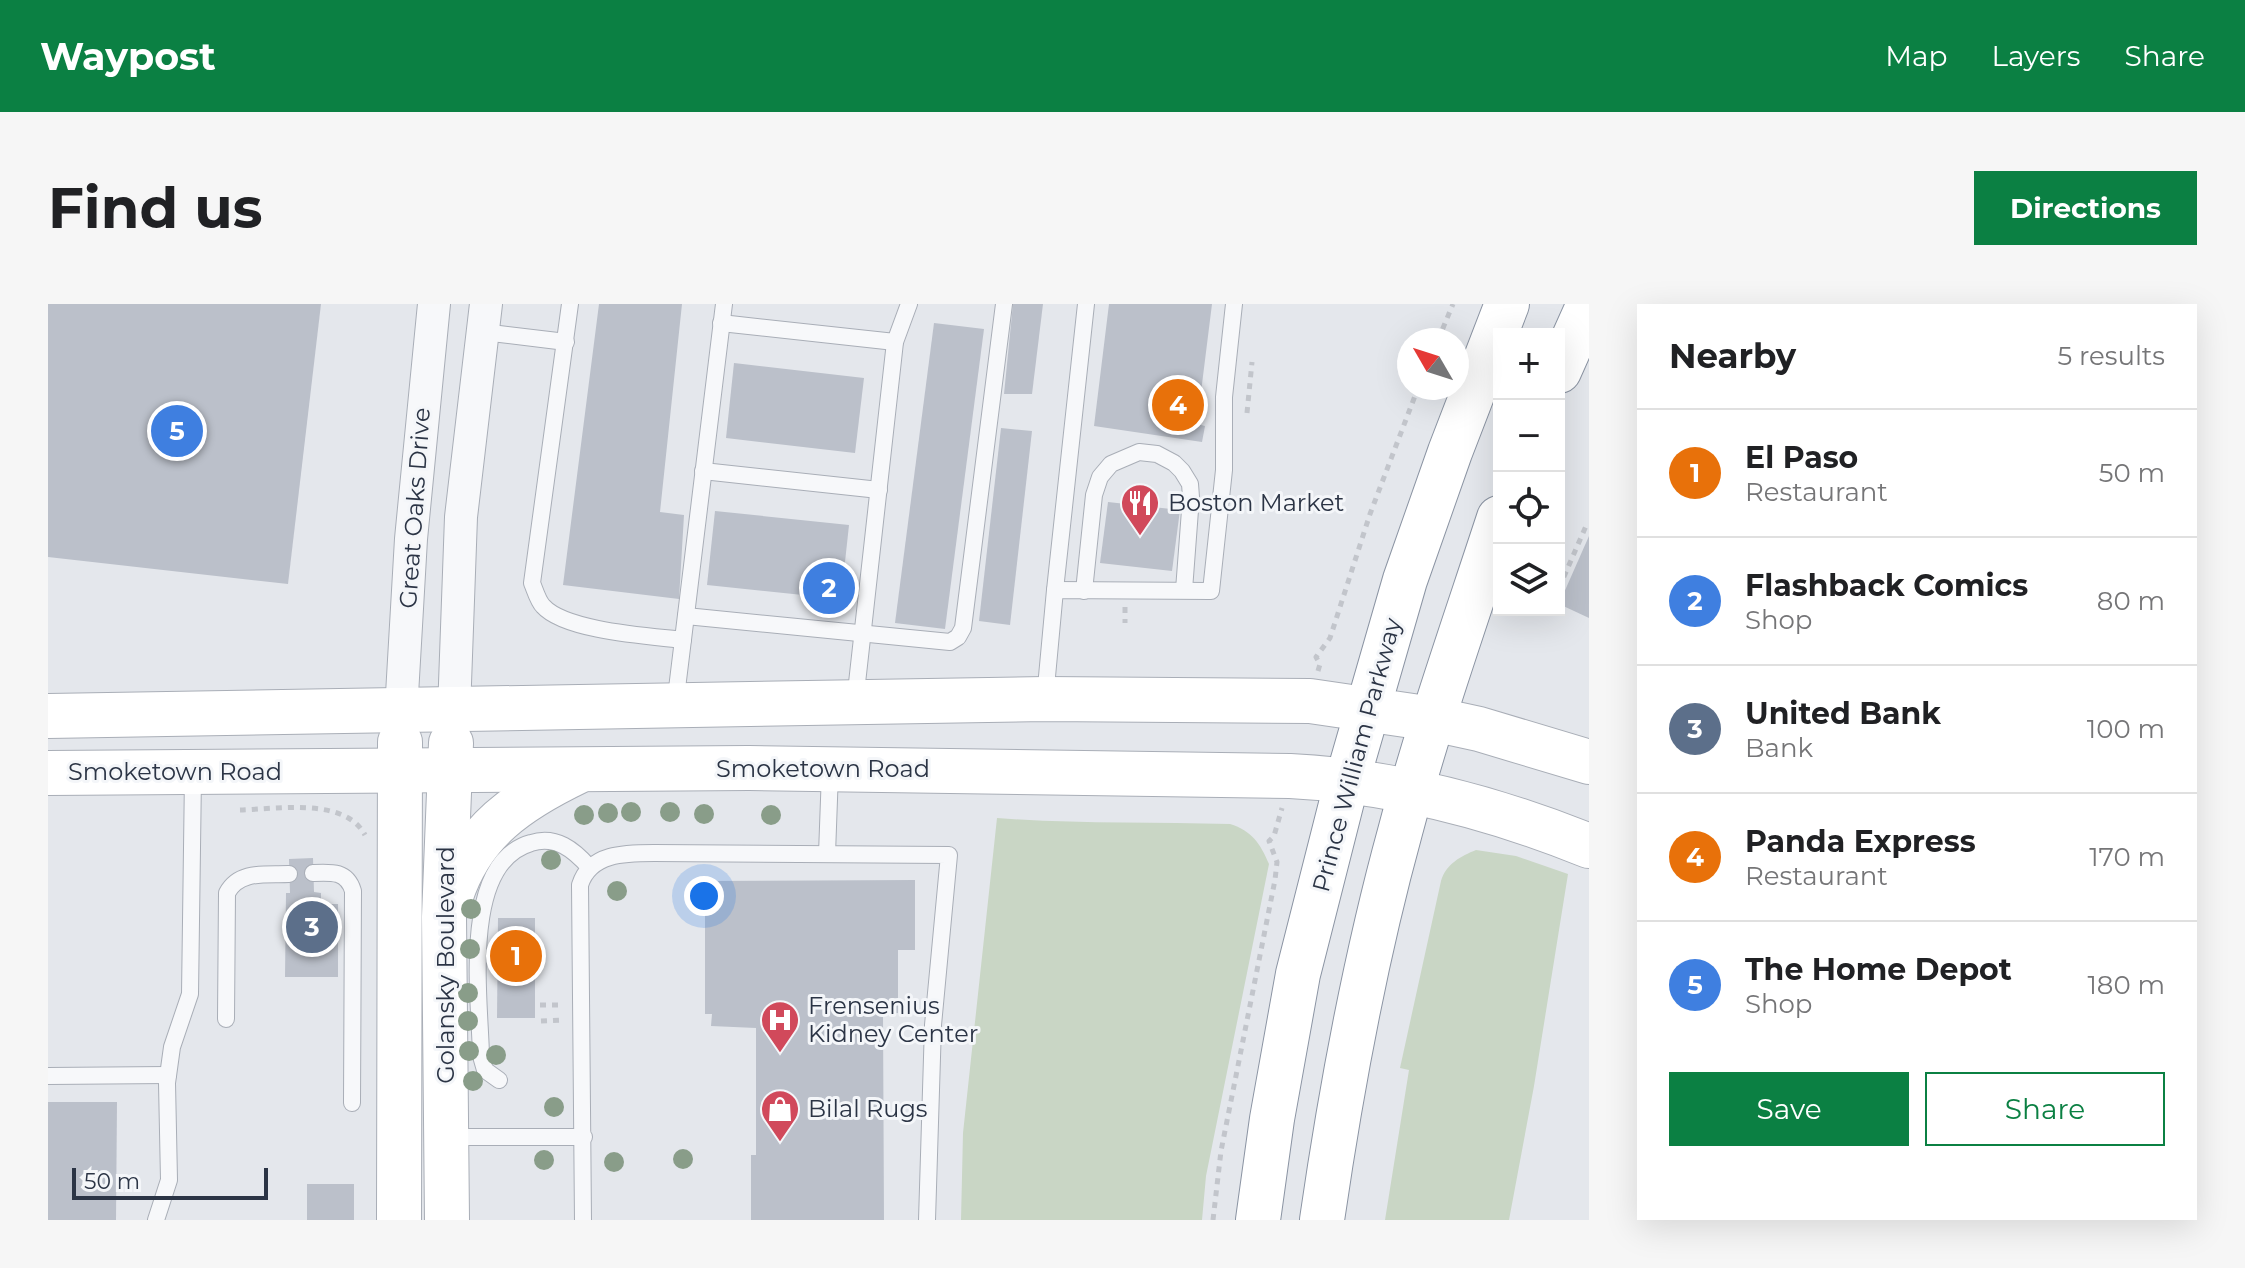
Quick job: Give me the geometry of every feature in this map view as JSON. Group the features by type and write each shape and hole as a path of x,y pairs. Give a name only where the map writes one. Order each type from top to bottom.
{"main road":[{"name":"Prince William Parkway","path":"1258,1220 1298,974 1347,781 1405,580 1507,304"},
{"path":"1565,358 1589,304"},
{"path":"1322,1220 1335,1130 1364,978 1411,792 1493,536"},
{"path":"48,716 1045,699 1310,701 1368,708 1479,729 1589,762"},
{"name":"Golansky Boulevard","path":"447,1220 444,917 454,711"},
{"name":"Golansky Boulevard","path":"399,1220 398,771 401,712"},
{"path":"444,917 460,870 487,833 518,804 583,769"},
{"name":"Smoketown Road","path":"48,773 830,769 1247,774 1347,781 1411,792 1480,809 1589,846"}],"street":[{"name":"Great Oaks Drive","path":"401,712 411,539 434,304"},
{"name":"Great Oaks Drive","path":"454,711 461,517 484,318"}],"lane":[{"path":"570,304 532,583 543,606 560,618 585,627 683,640"},
{"path":"674,707 724,304"},
{"path":"855,703 895,342 909,304"},
{"path":"686,616 950,642 958,637 963,628 1004,304"},
{"path":"1045,699 1086,304"},
{"path":"1055,590 1211,591 1224,470 1224,397 1234,304"},
{"path":"484,318 566,342"},
{"path":"721,323 895,342"},
{"path":"1084,591 1096,486 1111,464 1139,452 1166,458 1182,471 1190,484 1184,590"},
{"path":"703,471 879,490"},
{"path":"827,854 830,769"},
{"path":"156,1220 169,1180 168,1075 172,1047 190,994 193,772"},
{"path":"499,1080 485,1070 481,1056 478,922 490,884 509,854 533,842 546,840 563,844 574,850 589,867"},
{"path":"583,1220 579,889 589,867 604,858 624,854 827,854 949,855 933,1025 927,1220"},
{"path":"313,873 340,873 350,880 353,891 352,1103"},
{"path":"226,1019 227,893 241,876 289,874"},
{"path":"48,1076 168,1075"},
{"path":"447,1137 584,1137"}],"path":[{"path":"1443,328 1453,304"},
{"path":"1246,420 1252,362"},
{"path":"1320,664 1316,657 1330,638 1370,514 1413,400"},
{"path":"1565,574 1586,526"},
{"path":"1213,1220 1221,1151 1275,880 1277,862 1269,841 1274,836"}],"green space":[{"path":"997,818 1230,824 1250,834 1266,857 1269,864 1206,1176 1202,1220 961,1220 963,1133"},
{"path":"1476,850 1516,856 1568,874 1509,1220 1385,1220 1409,1070 1400,1068 1441,881 1455,861"}],"building":[{"path":"48,304 321,304 288,584 48,557"},
{"path":"599,304 682,304 660,512 684,515 679,599 563,585"},
{"path":"1013,304 1043,304 1032,394 1004,394"},
{"path":"1109,304 1212,304 1197,424 1205,426 1202,442 1094,426"},
{"path":"934,323 984,329 945,629 895,623"},
{"path":"734,363 864,378 855,453 726,438"},
{"path":"1001,428 1032,431 1010,625 979,621"},
{"name":"Boston Market","path":"1108,502 1180,510 1172,571 1100,563"},
{"path":"715,511 849,525 841,599 707,585"},
{"path":"1589,536 1589,618 1565,607 1565,590"},
{"path":"313,858 314,892 321,893 321,904 338,904 338,977 285,977 289,859"},
{"path":"915,880 915,950 898,950 898,1013 883,1014 884,1220 751,1220 751,1155 756,1155 756,1028 711,1026 712,1014 705,1014 705,881"},
{"path":"498,918 535,918 535,1018 497,1018"},
{"path":"48,1102 117,1102 116,1220 48,1220"},
{"path":"307,1184 354,1184 354,1220 307,1220"}],"place":[{"name":"Panda Express","path":"1178,405"},
{"name":"The Home Depot","path":"177,431"},
{"name":"Boston Market","path":"1140,537"},
{"name":"Flashback Comics","path":"829,588"},
{"name":"United Bank","path":"312,927"},
{"name":"El Paso","path":"516,956"},
{"name":"Frensenius Kidney Center","path":"780,1054"},
{"name":"Bilal Rugs","path":"780,1143"}]}
